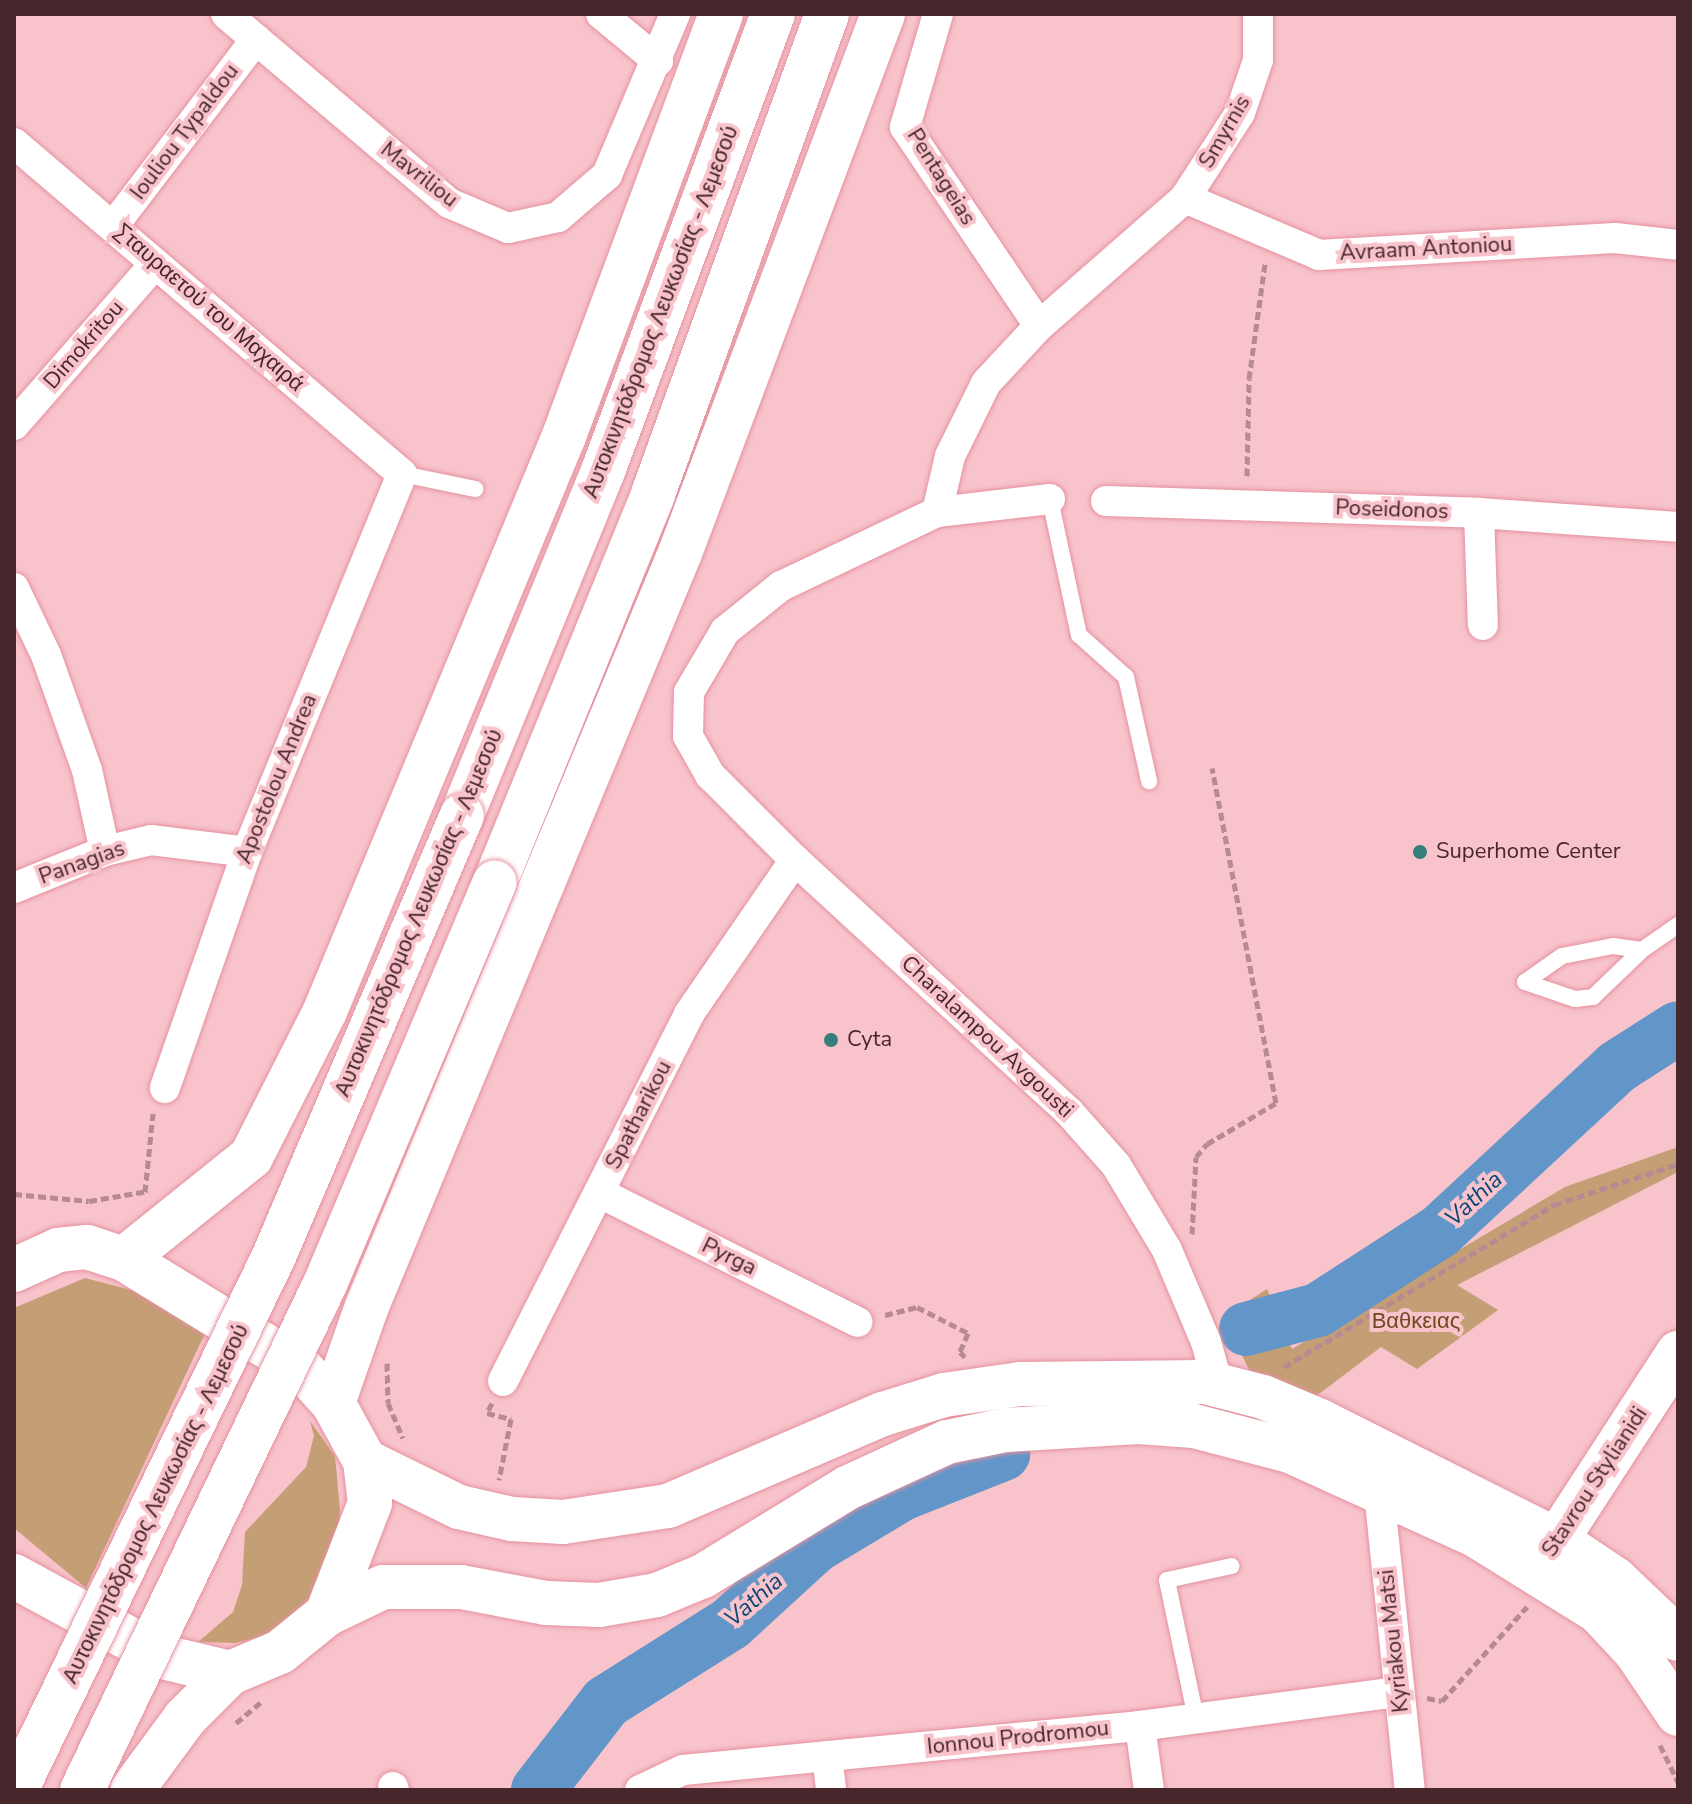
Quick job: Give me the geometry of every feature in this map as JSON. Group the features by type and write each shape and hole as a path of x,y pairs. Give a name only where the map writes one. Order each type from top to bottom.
{"main road":[{"path":"124,1259 251,1157 325,1011 564,436 721,14"},
{"name":"Αυτοκινητόδρομος Λευκωσίας - Λεμεσού","path":"16,1790 274,1256 462,815 603,471 773,14"},
{"path":"82,1790 325,1284 495,882 653,494 827,14"},
{"path":"333,1403 373,1291 680,553 883,14"},
{"path":"14,1233 58,1250"},
{"path":"14,1270 58,1250 87,1247 124,1259 300,1367 333,1403 365,1461 370,1503 327,1614"},
{"name":"Stavrou Stylianidi","path":"1549,1563 1677,1357"},
{"path":"365,1461 459,1507 512,1519 563,1522 631,1515 668,1506 883,1414 944,1395 999,1387 1146,1379 1233,1389 1320,1421 1549,1563 1636,1652 1678,1714"},
{"path":"132,1790 185,1718 230,1673 280,1652 327,1614 383,1587 461,1587 546,1603 586,1604 657,1595 703,1576 885,1470 947,1442 1006,1430 1138,1422 1194,1426 1290,1451 1549,1563 1615,1579 1678,1639"},
{"path":"14,1576 163,1657 230,1673"}],"street":[{"name":"Mavriliou","path":"226,14 449,203 508,228 558,217 607,175 658,61 675,14"},
{"path":"601,14 658,61"},
{"name":"Pentageias","path":"938,14 905,127 1039,326"},
{"name":"Smyrnis","path":"937,512 950,456 986,383 1039,326 1185,198 1251,87 1258,14"},
{"name":"Iouliou Typaldou","path":"114,225 256,39"},
{"name":"Σταυραετού του Μαχαιρά","path":"14,143 114,225 154,265 402,474"},
{"name":"Avraam Antoniou","path":"1185,198 1319,255 1615,238 1678,245"},
{"name":"Dimokritou","path":"14,425 154,265"},
{"name":"Apostolou Andrea","path":"165,1088 247,852 402,474"},
{"path":"937,512 1050,499"},
{"name":"Poseidonos","path":"1106,501 1479,513 1678,527"},
{"name":"Charalampou Avgousti","path":"937,512 781,586 725,631 689,692 688,736 710,775 795,860 1069,1112 1116,1165 1167,1250 1206,1342 1233,1389"},
{"path":"1479,513 1483,625"},
{"path":"14,588 46,655 87,770 105,851"},
{"name":"Panagias","path":"14,888 105,851 151,840 247,852"},
{"name":"Spatharikou","path":"503,1381 689,1014 795,860"},
{"name":"Pyrga","path":"600,1193 858,1322"},
{"name":"Kyriakou Matsi","path":"1379,1492 1410,1790"},
{"name":"Ionnou Prodromou","path":"640,1790 683,1770 1140,1726 1399,1692"},
{"path":"1140,1726 1149,1790"},
{"path":"827,1756 831,1790"}],"lane":[{"path":"402,474 475,489"},
{"path":"1050,499 1079,635 1126,677 1149,781"},
{"path":"1642,950 1613,946 1562,956 1525,982 1575,999 1593,997 1642,950 1678,925"},
{"path":"1196,1718 1167,1580 1232,1566"}],"path":[{"path":"1247,505 1249,379 1269,234"},
{"path":"1192,1241 1196,1157 1207,1144 1276,1103 1212,768"},
{"path":"145,1192 153,1114 165,1088"},
{"path":"1233,1389 1554,1205 1678,1164"},
{"path":"14,1194 89,1201 159,1187"},
{"path":"858,1322 917,1307 968,1333 960,1352 999,1387"},
{"path":"387,1349 388,1403 404,1440 414,1447"},
{"path":"486,1476 499,1481 511,1419"},
{"path":"1399,1692 1442,1701 1549,1563"}],"green space":[{"name":"Βαθκειας","path":"1678,1147 1678,1172 1457,1285 1498,1310 1417,1369 1381,1347 1315,1397 1249,1370 1224,1317 1267,1289 1292,1349 1565,1187"},
{"path":"85,1278 173,1301 207,1329 86,1588 14,1528 14,1308"},
{"path":"310,1421 335,1456 340,1510 339,1538 311,1597 270,1635 235,1643 198,1642 233,1612 242,1585 245,1532 306,1467 314,1436"}],"waterway":[{"name":"Vathia","path":"1246,1329 1318,1310 1440,1231 1617,1067 1678,1028"},
{"name":"Vathia","path":"538,1790 606,1702 730,1624 815,1546 902,1494 1003,1454"}],"place":[{"name":"Superhome Center","path":"1420,852"},
{"name":"Cyta","path":"831,1040"}]}
